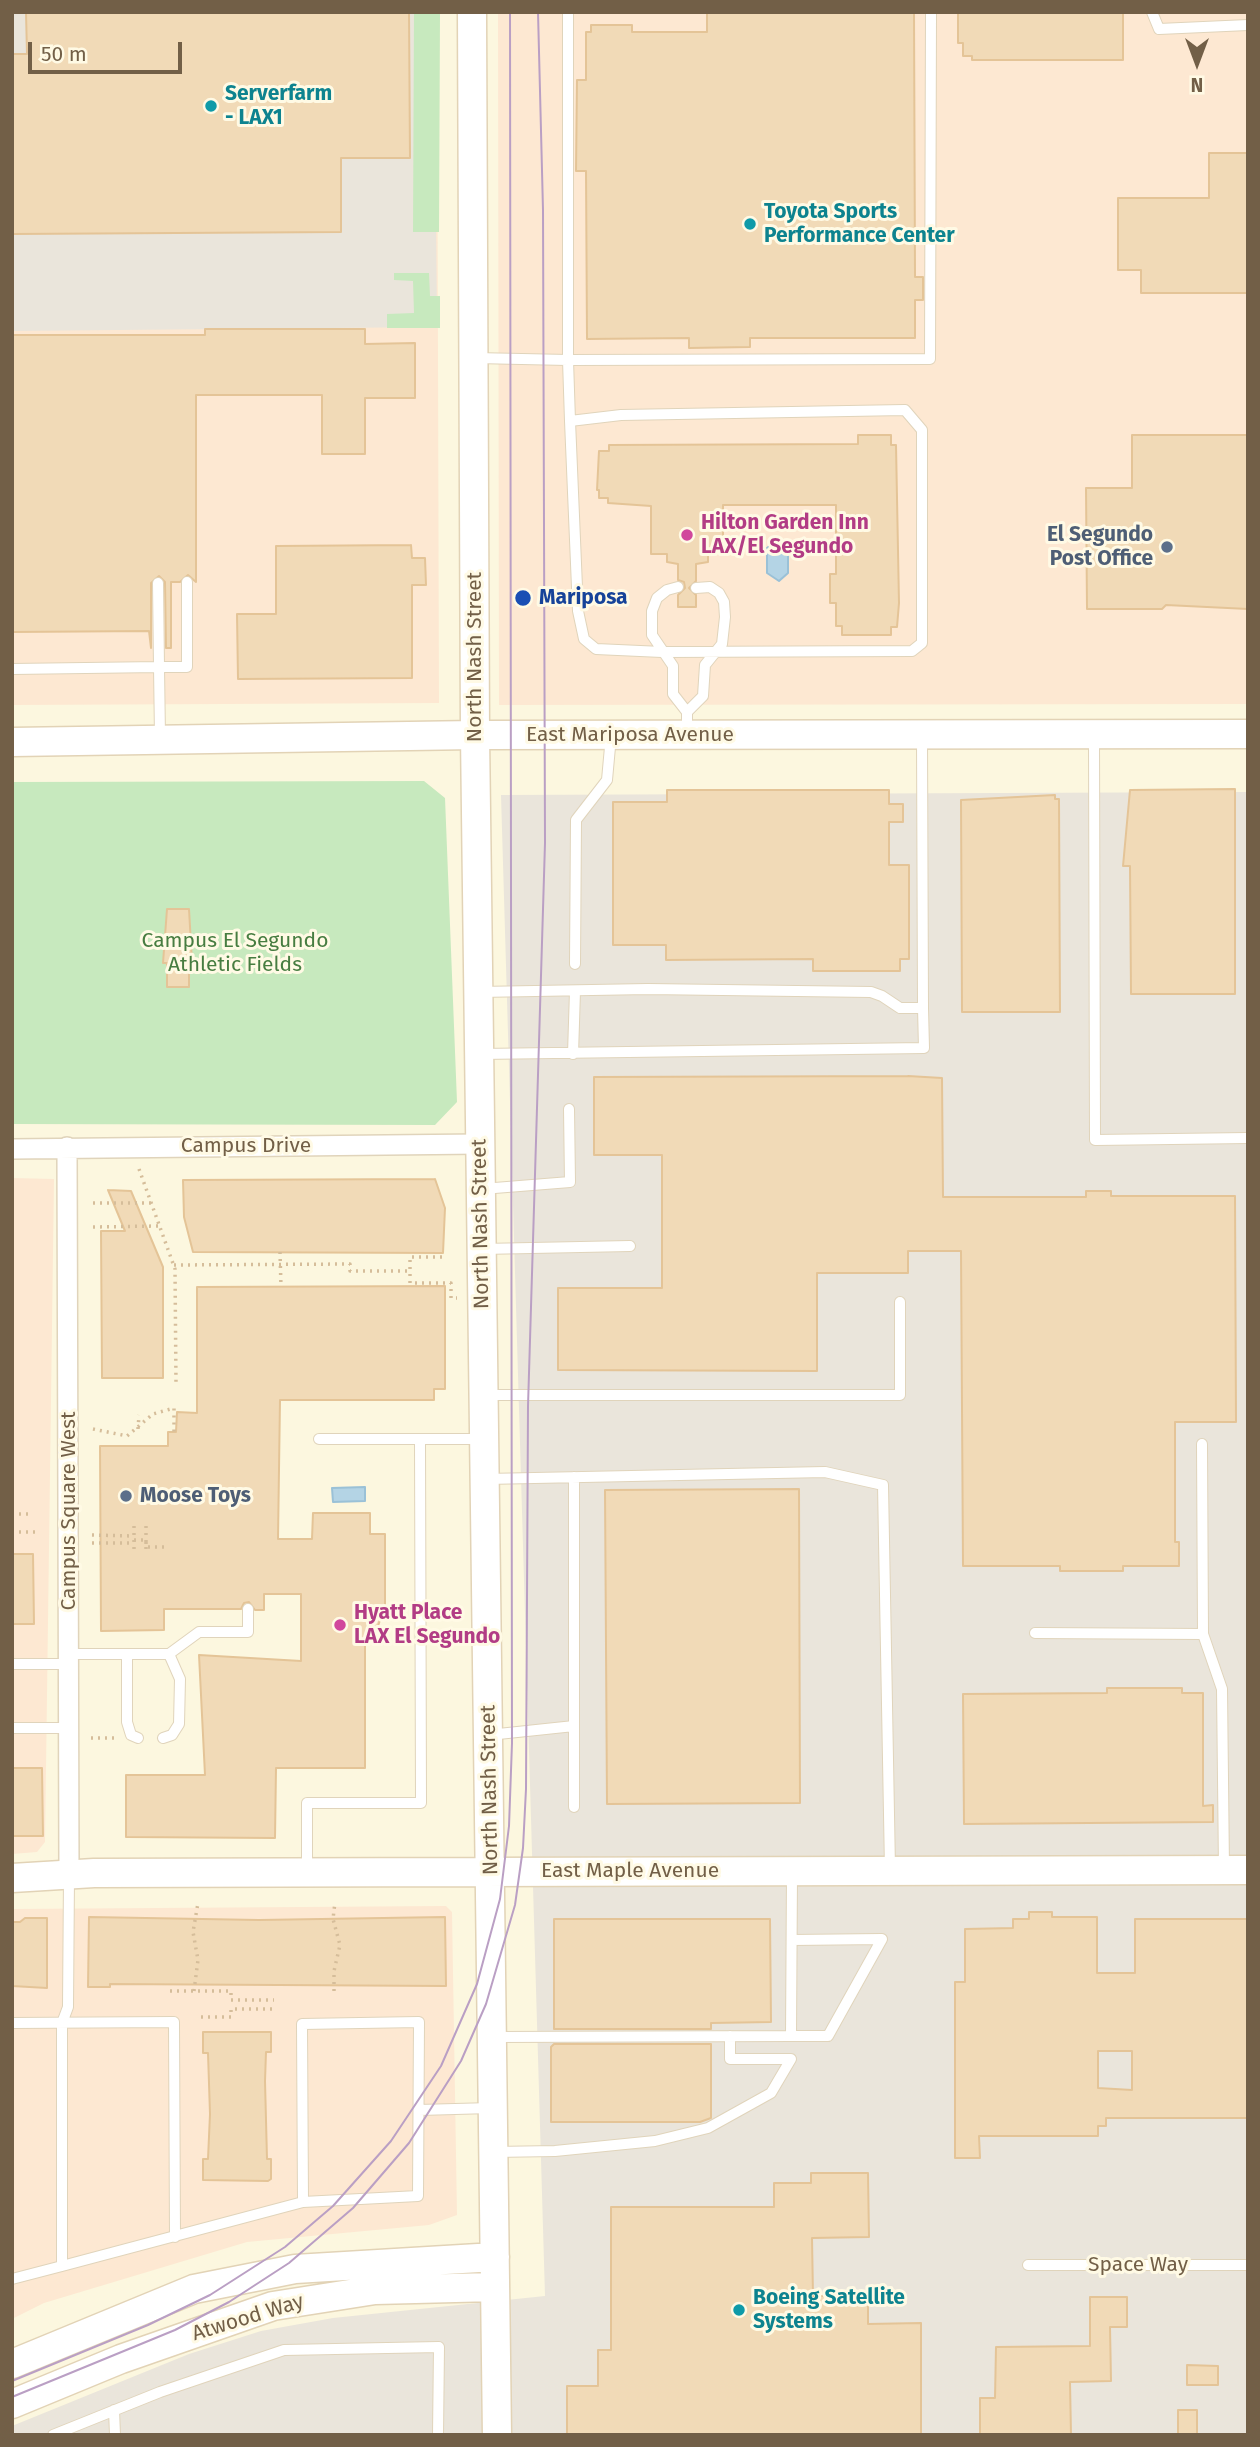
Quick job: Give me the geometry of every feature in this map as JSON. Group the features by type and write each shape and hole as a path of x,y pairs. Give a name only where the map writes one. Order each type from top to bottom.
{"street":[{"name":"North Nash Street","path":"472,12 475,735 497,2435"},
{"name":"East Mariposa Avenue","path":"12,742 611,735 687,723 922,734 1248,734"},
{"name":"Campus Drive","path":"12,1149 480,1144"},
{"name":"Campus Square West","path":"67,1147 69,1874"},
{"name":"East Maple Avenue","path":"12,1878 69,1874 307,1872 1236,1870"},
{"name":"Atwood Way","path":"12,2364 194,2289 295,2269 495,2257"},
{"name":"Atwood Way","path":"12,2404 121,2359 273,2306 375,2290 495,2287"}],"lane":[{"path":"568,12 568,360 570,421 578,611 584,639 596,649 715,653 912,651 922,643 922,430 905,410 621,415 570,421"},
{"path":"474,358 930,359 930,12"},
{"path":"1152,12 1159,29 1248,25"},
{"path":"12,669 187,667 187,582"},
{"path":"158,583 160,740"},
{"path":"678,587 667,590 657,598 652,611 652,635 673,666 673,694 687,723"},
{"path":"687,723 703,696 705,665 722,644 724,602 719,593 710,587 696,588"},
{"path":"479,1054 573,1054 662,1049 924,1048 922,734"},
{"path":"1094,734 1095,1140 1248,1138"},
{"path":"575,964 576,820 607,780 611,735"},
{"path":"478,992 648,989 870,992 900,1008 923,1008"},
{"path":"573,1054 575,990"},
{"path":"481,1189 570,1182 569,1109"},
{"path":"482,1249 630,1246"},
{"path":"484,1395 900,1395 900,1302"},
{"path":"319,1439 485,1439"},
{"path":"307,1872 307,1804 421,1803 420,1439"},
{"path":"1202,1444 1203,1634 1222,1689 1236,1870"},
{"path":"485,1479 825,1472 883,1485 890,1870"},
{"path":"574,1477 574,1807"},
{"path":"12,1664 127,1654 169,1654 199,1632 248,1632 248,1609"},
{"path":"1035,1633 1203,1634"},
{"path":"127,1654 127,1722 131,1735 138,1738"},
{"path":"163,1738 172,1735 179,1724 180,1679 169,1654"},
{"path":"489,1735 574,1726"},
{"path":"12,1728 70,1728"},
{"path":"791,2036 793,1870"},
{"path":"62,2266 62,2023 68,2007 69,1874"},
{"path":"492,2037 828,2036 882,1939 792,1940"},
{"path":"12,2023 174,2022 174,2237"},
{"path":"12,2279 303,2202 418,2196 419,2022 302,2024 303,2202"},
{"path":"494,2152 555,2151 655,2141 708,2128 771,2093 791,2059 730,2059 730,2036"},
{"path":"419,2110 493,2108"},
{"name":"Space Way","path":"1028,2265 1248,2265"},
{"path":"53,2435 114,2410 284,2350 439,2347 438,2435"},
{"path":"114,2410 115,2435"}],"path":[{"path":"139,1169 174,1265 176,1384"},
{"path":"93,1203 151,1203"},
{"path":"93,1227 159,1226"},
{"path":"280,1252 281,1287"},
{"path":"442,1257 410,1257 410,1283 451,1283 451,1298 467,1298"},
{"path":"174,1265 350,1264 350,1271 410,1271"},
{"path":"93,1429 121,1436 138,1429 153,1415 174,1408 174,1432"},
{"path":"138,1429 139,1415"},
{"path":"12,1514 33,1514"},
{"path":"134,1526 134,1550"},
{"path":"146,1526 146,1550"},
{"path":"12,1532 37,1532"},
{"path":"92,1535 134,1540"},
{"path":"92,1543 146,1540 146,1547 167,1547"},
{"path":"91,1738 116,1738 125,1746"},
{"path":"334,1991 334,1971 340,1945 332,1919 335,1902"},
{"path":"194,1991 198,1961 193,1932 198,1903"},
{"path":"170,1991 230,1991 230,2000 274,2000"},
{"path":"201,2017 230,2017 230,2009 274,2009"}],"shaded area":[{"path":"12,12 437,12 439,703 12,705"},
{"name":"Serverfarm - LAX1","path":"12,12 434,12 437,327 12,331"},
{"path":"498,12 1248,12 1248,704 499,705"},
{"path":"1248,792 1248,2435 12,2435 12,2426 189,2354 261,2331 333,2318 545,2296 501,795"},
{"path":"12,1178 54,1179 45,1842 37,1852 12,1854"},
{"path":"446,1906 452,1912 457,2215 429,2225 247,2242 44,2303 12,2319 12,1909"}],"green space":[{"path":"414,12 440,12 439,232 413,232"},
{"path":"394,273 429,273 430,296 440,296 440,328 387,328 387,314 414,313 413,281 394,280"},
{"name":"Campus El Segundo Athletic Fields","path":"424,781 445,798 457,1102 435,1125 12,1124 12,782"}],"water":[{"path":"777,540 788,548 788,573 779,581 767,573 767,548"},
{"path":"365,1487 365,1501 333,1502 332,1488"}],"building":[{"name":"Serverfarm - LAX1","path":"26,12 409,12 410,158 341,158 341,232 12,234 12,54 27,54"},
{"name":"Toyota Sports Performance Center","path":"707,12 914,12 915,277 923,277 923,300 915,300 915,338 750,338 750,347 689,348 689,338 587,339 586,171 576,171 577,80 586,80 586,32 591,32 591,25 632,25 632,32 707,32"},
{"path":"958,12 1123,12 1123,60 972,60 972,56 963,56 963,43 958,43"},
{"path":"1209,153 1248,153 1248,293 1141,293 1141,270 1118,270 1118,198 1209,198"},
{"path":"205,329 365,329 365,344 415,343 415,398 365,398 365,454 322,454 322,395 196,395 196,582 188,575 180,582 171,582 171,648 166,648 165,582 159,576 151,583 151,648 149,631 12,632 12,335 205,335"},
{"name":"Hilton Garden Inn LAX/El Segundo","path":"858,435 891,435 891,445 896,445 899,603 897,627 891,627 891,635 842,635 842,626 836,626 836,603 830,603 830,574 836,574 836,505 723,505 723,553 708,553 708,562 696,564 696,581 689,588 696,595 696,607 678,607 678,595 685,588 684,582 678,580 678,564 667,562 667,554 651,554 651,506 608,503 608,498 599,498 597,490 599,451 609,451 609,445 858,444"},
{"name":"El Segundo Post Office","path":"1132,435 1248,435 1248,609 1166,605 1162,609 1087,609 1086,488 1132,488"},
{"path":"411,545 412,558 425,558 426,585 412,585 412,678 238,679 237,614 276,614 276,546"},
{"path":"1235,789 1235,994 1131,994 1130,866 1123,866 1130,790"},
{"path":"667,790 889,790 889,804 903,804 903,822 889,822 889,865 909,865 909,959 900,959 900,971 813,971 813,959 666,960 666,945 613,945 613,802 667,802"},
{"path":"1055,795 1055,799 1059,799 1060,1012 962,1012 961,800"},
{"path":"167,909 189,909 192,962 189,962 189,987 167,987 167,963 163,963"},
{"path":"594,1077 942,1078 943,1197 1086,1197 1086,1191 1111,1191 1111,1196 1235,1196 1236,1422 1175,1422 1175,1542 1179,1542 1179,1566 1123,1566 1123,1571 1060,1571 1060,1566 963,1566 961,1251 908,1251 908,1273 817,1273 817,1371 558,1370 558,1288 662,1288 662,1155 594,1155"},
{"path":"435,1179 445,1208 443,1253 193,1252 184,1217 183,1180"},
{"path":"108,1190 131,1191 163,1267 163,1378 102,1378 101,1231 125,1231"},
{"path":"445,1286 445,1389 434,1389 434,1400 280,1400 278,1539 312,1539 313,1513 370,1513 370,1534 385,1534 385,1606 372,1643 365,1643 365,1768 276,1768 275,1838 126,1837 126,1775 205,1775 199,1655 301,1661 301,1594 264,1594 264,1610 255,1610 249,1602 244,1603 241,1609 164,1609 164,1630 101,1631 100,1446 168,1446 168,1432 176,1432 177,1412 197,1413 197,1287"},
{"path":"799,1489 800,1803 607,1804 605,1490"},
{"path":"12,1554 33,1554 34,1624 12,1624"},
{"path":"1107,1688 1182,1688 1182,1693 1203,1693 1203,1806 1213,1805 1213,1822 964,1824 963,1694 1107,1693"},
{"path":"12,1768 42,1768 43,1836 12,1836"},
{"path":"1029,1912 1052,1912 1052,1917 1097,1917 1097,1973 1135,1973 1135,1919 1248,1919 1248,2118 1106,2118 1106,2126 1098,2126 1098,2136 979,2136 980,2158 955,2158 955,1982 965,1982 965,1929 1013,1928 1013,1919 1029,1919","holes":["1098,2051 1132,2051 1132,2090 1098,2088"]},
{"path":"89,1917 259,1920 445,1917 446,1986 110,1984 110,1987 88,1987"},
{"path":"25,1918 47,1918 47,1988 12,1986 12,1922 20,1922"},
{"path":"554,1919 770,1919 771,2022 711,2023 711,2029 554,2029"},
{"path":"203,2032 271,2032 271,2052 266,2052 265,2081 267,2159 271,2159 271,2179 268,2181 203,2180 203,2159 208,2159 210,2114 208,2053 203,2053"},
{"path":"554,2044 711,2044 711,2118 700,2122 551,2122 551,2047"},
{"name":"Boeing Satellite Systems","path":"811,2173 868,2173 869,2237 812,2238 813,2296 868,2296 868,2324 921,2323 921,2435 567,2435 567,2386 598,2386 598,2350 611,2350 611,2207 774,2207 774,2183 811,2183"},
{"path":"1090,2297 1127,2297 1127,2327 1110,2327 1111,2381 1070,2382 1071,2435 980,2435 980,2398 995,2398 996,2347 1090,2346"},
{"path":"1187,2365 1218,2366 1218,2385 1187,2385"},
{"path":"1178,2410 1197,2410 1197,2435 1178,2435"}],"tram line":[{"path":"12,2381 148,2325 210,2295 285,2247 333,2206 391,2141 441,2066 477,1984 500,1899 509,1826 512,1743 510,12"},
{"path":"12,2397 175,2330 229,2302 289,2263 353,2208 409,2143 461,2061 486,2004 515,1905 523,1848 526,1789 528,1406 545,843 543,210 538,12"}],"place":[{"name":"Serverfarm - LAX1","path":"211,106"},
{"name":"Toyota Sports Performance Center","path":"750,224"},
{"name":"Hilton Garden Inn LAX/El Segundo","path":"687,535"},
{"name":"El Segundo Post Office","path":"1167,547"},
{"name":"Mariposa","path":"523,598"},
{"name":"Moose Toys","path":"126,1496"},
{"name":"Hyatt Place LAX El Segundo","path":"340,1625"},
{"name":"Boeing Satellite Systems","path":"739,2310"}]}
